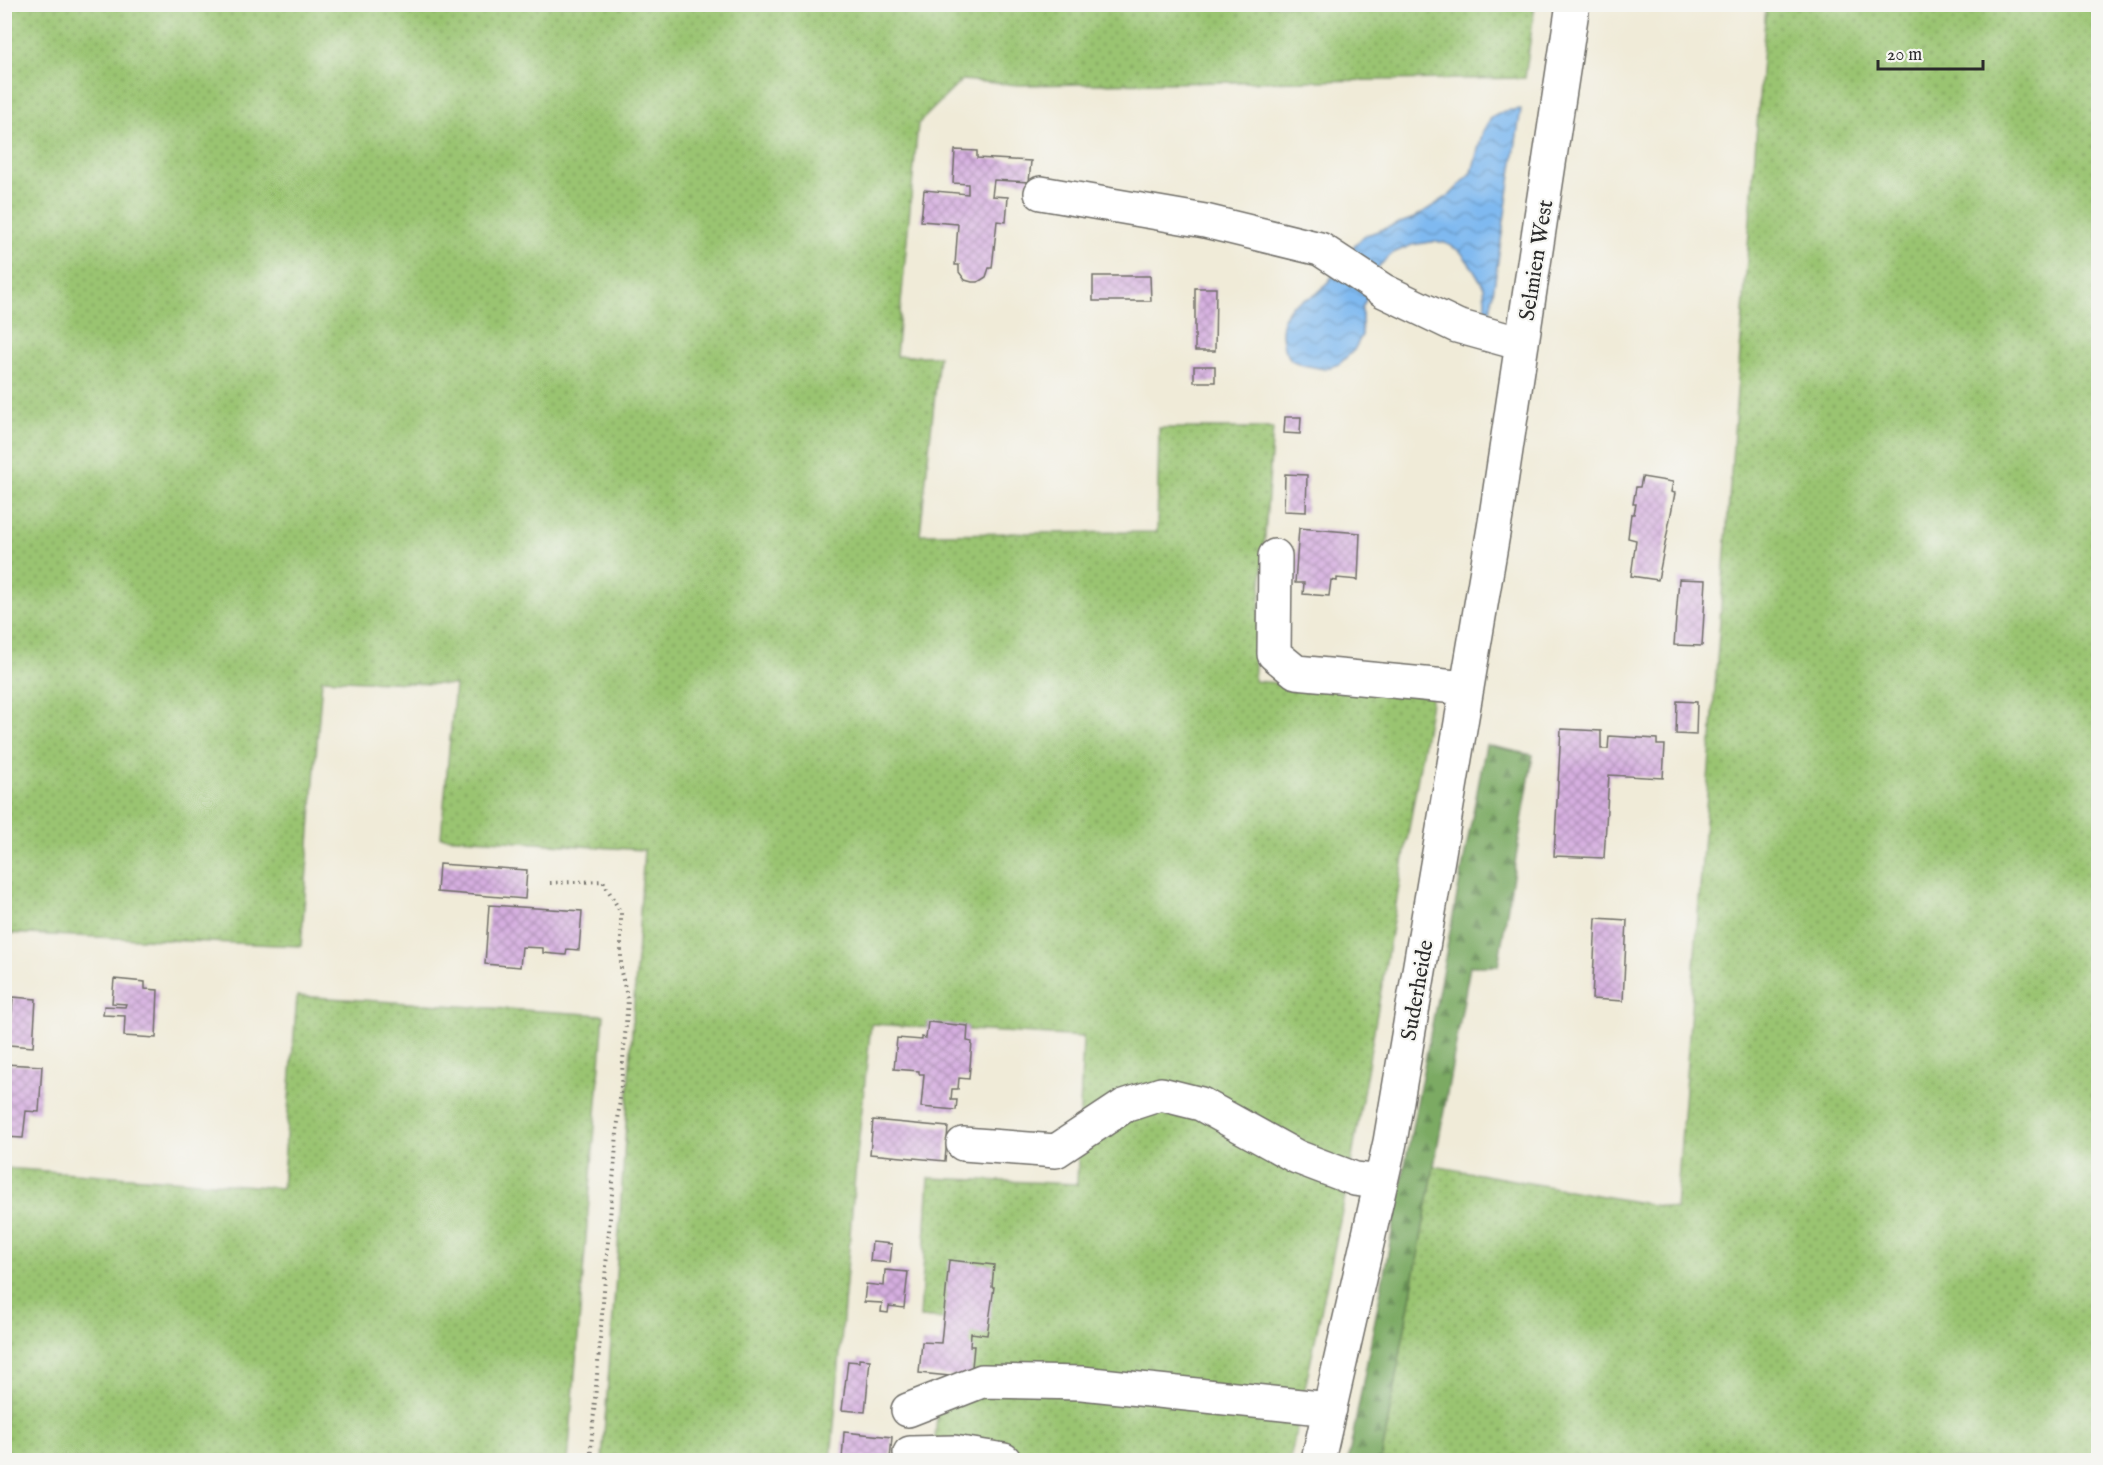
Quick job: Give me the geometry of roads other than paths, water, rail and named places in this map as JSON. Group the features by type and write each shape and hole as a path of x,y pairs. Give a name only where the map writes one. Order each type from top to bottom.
{"street":[{"name":"Selmien West","path":"1496,516 1573,4"},
{"path":"1041,193 1205,221 1320,249 1384,291 1457,326 1522,344"},
{"name":"Suderheide","path":"1318,1461 1390,1142 1496,516"},
{"path":"1275,556 1274,654 1296,672 1467,688"},
{"path":"963,1144 1056,1151 1124,1106 1161,1094 1201,1104 1297,1157 1355,1179 1381,1182"},
{"path":"908,1410 981,1381 1082,1383 1330,1409"},
{"path":"910,1453 954,1452 1004,1461"}],"water":[{"path":"1521,109 1487,333 1484,287 1474,270 1460,251 1443,242 1430,242 1412,245 1393,253 1378,267 1362,308 1362,335 1354,350 1339,364 1324,369 1291,360 1284,349 1282,334 1283,319 1292,305 1315,295 1326,285 1350,251 1364,236 1414,218 1450,195 1472,172 1483,131 1491,118 1504,111"}]}
